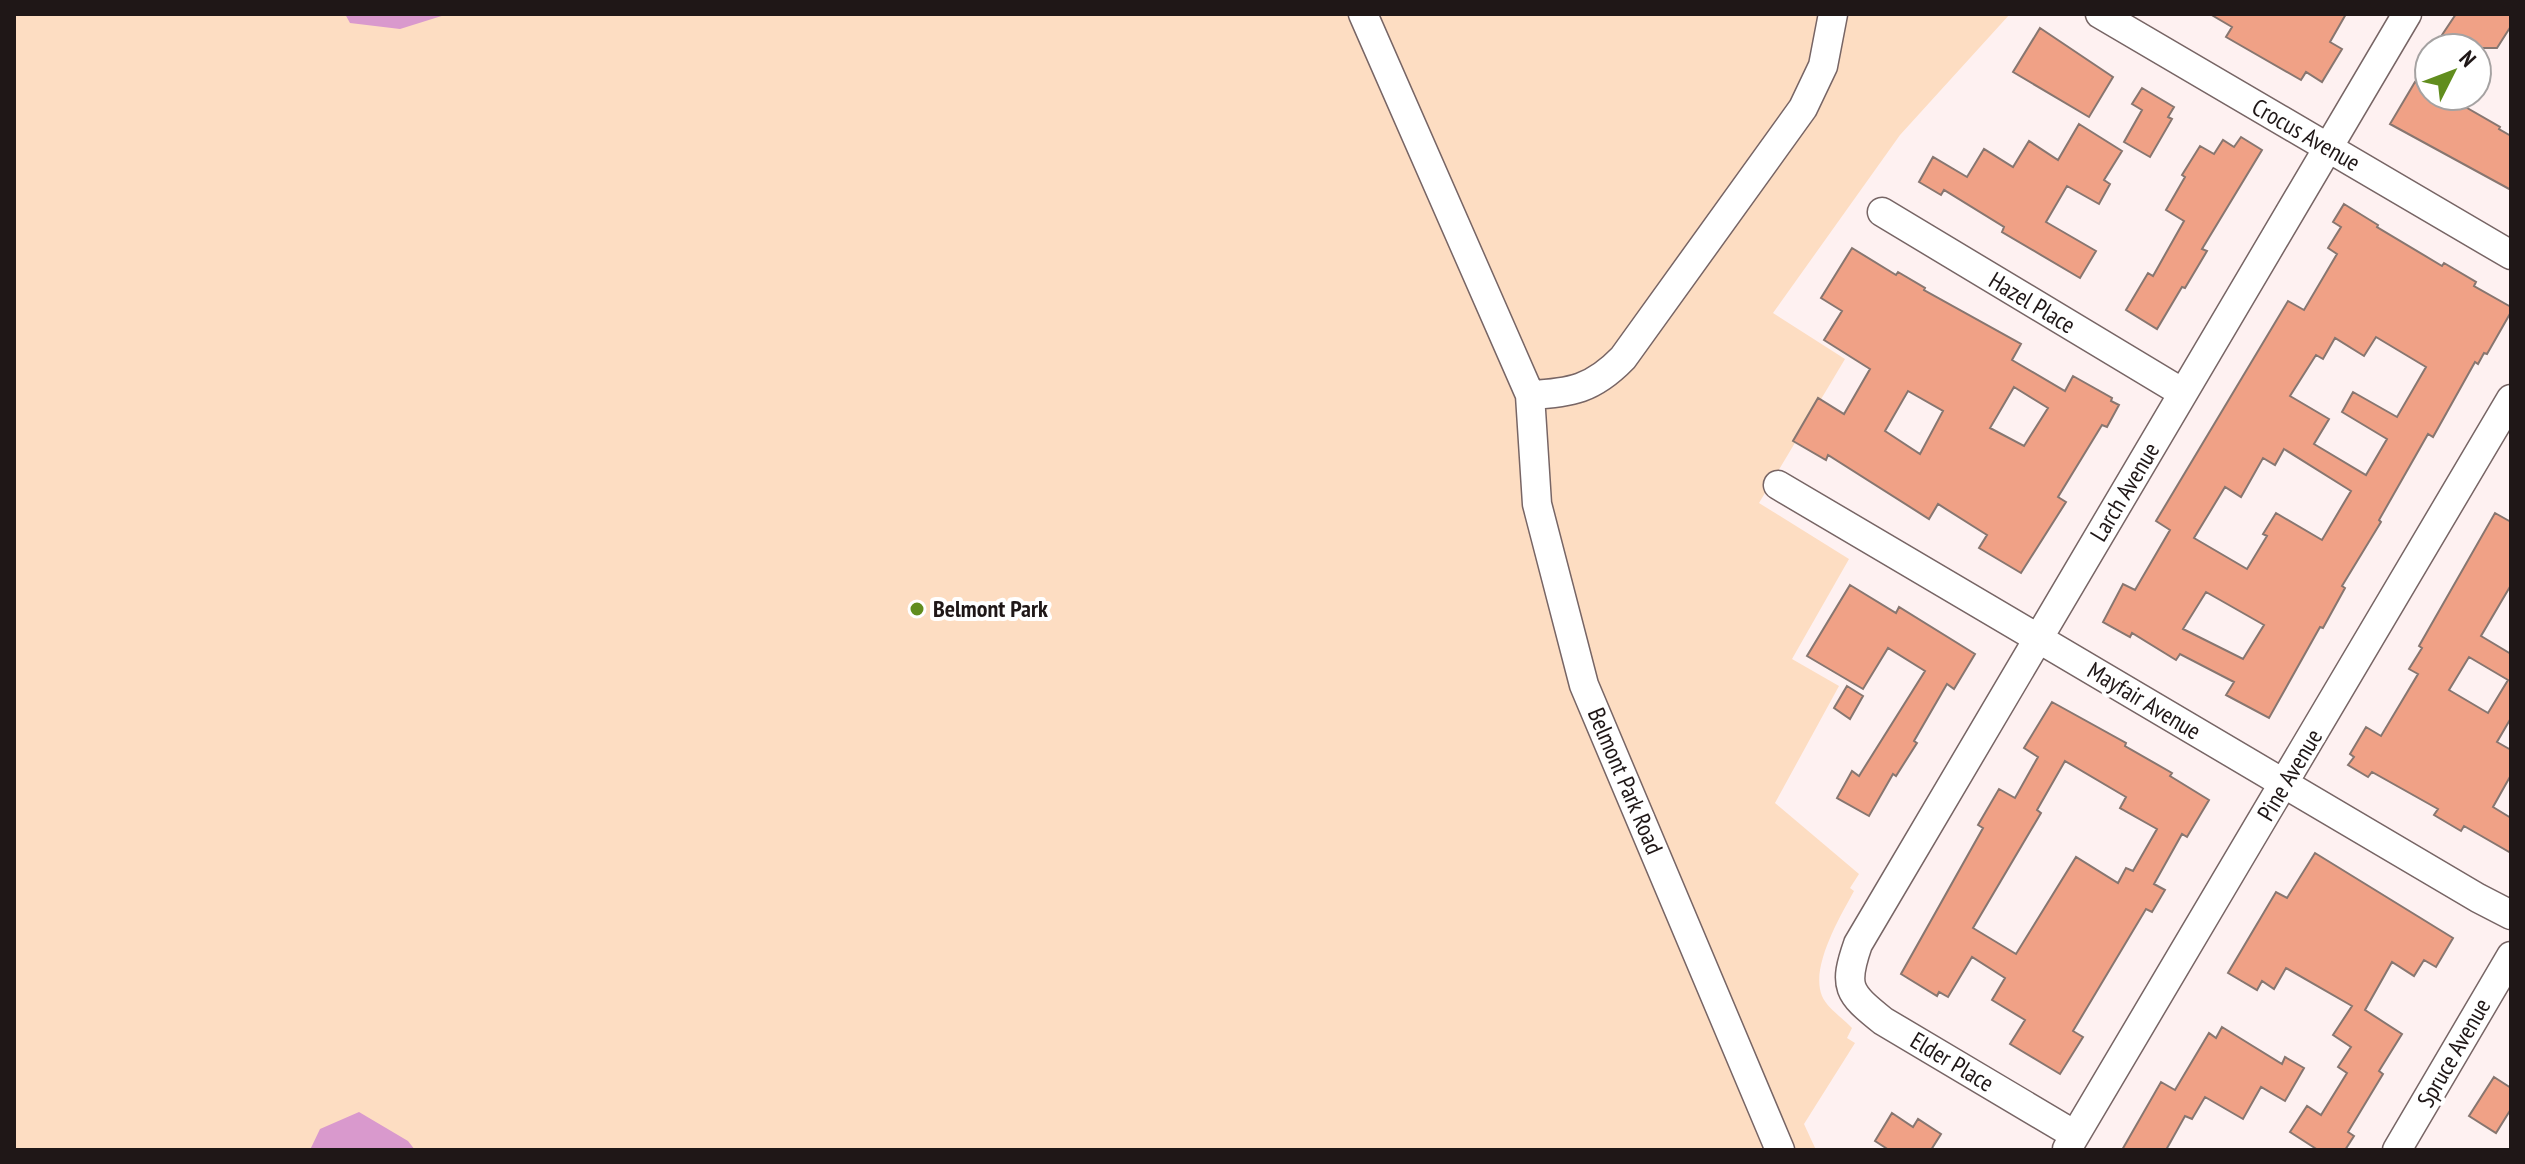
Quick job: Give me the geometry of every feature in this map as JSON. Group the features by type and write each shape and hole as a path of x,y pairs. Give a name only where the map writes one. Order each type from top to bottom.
{"street":[{"name":"Belmont Park Road","path":"1363,14 1530,395 1537,504 1584,685 1780,1150"},
{"path":"1530,395 1564,394 1584,388 1623,358 1803,108 1823,66 1833,14"},
{"name":"Crocus Avenue","path":"2100,14 2511,255"},
{"name":"Larch Avenue","path":"1848,972 1858,944 2407,14"},
{"name":"Hazel Place","path":"1882,212 2183,393"},
{"name":"Pine Avenue","path":"2071,1142 2511,399"},
{"name":"Mayfair Avenue","path":"1778,485 2511,915"},
{"name":"Spruce Avenue","path":"2397,1150 2511,956"},
{"name":"Elder Place","path":"1848,972 1855,999 1883,1021 2071,1142"}],"shaded area":[{"name":"Belmont Park","path":"14,14 2010,14 1900,135 1773,313 1845,359 1759,503 1849,559 1792,659 1839,686 1775,803 1859,874 1850,888 1854,891 1828,942 1820,971 1822,996 1852,1028 1847,1038 1855,1043 1804,1124 1816,1150 14,1150"},
{"path":"345,14 448,14 400,29 350,23"},
{"path":"359,1112 408,1141 415,1150 310,1150 320,1129"}],"building":[{"path":"2210,14 2346,14 2330,42 2342,49 2322,82 2306,72 2301,80 2226,37 2232,27"},
{"path":"2456,14 2511,14 2511,26 2497,48 2493,48 2493,32 2444,32"},
{"path":"2040,28 2113,77 2089,117 2013,72"},
{"path":"2413,85 2413,112 2474,112 2511,136 2511,190 2390,124"},
{"path":"2142,88 2174,107 2168,117 2172,119 2150,157 2124,142 2142,110 2132,104"},
{"path":"2079,124 2122,151 2104,180 2110,184 2099,204 2067,186 2046,222 2096,251 2080,278 2002,232 2004,227 1944,190 1941,195 1919,182 1933,157 1967,177 1984,149 2013,167 2029,141 2058,160"},
{"path":"2241,137 2262,150 2202,249 2207,251 2157,329 2126,310 2148,273 2153,276 2184,221 2166,210 2200,146 2214,154 2223,140 2234,147"},
{"path":"2344,204 2442,266 2444,263 2476,282 2474,286 2511,307 2511,312 2487,354 2484,353 2478,364 2475,362 2433,437 2428,434 2379,520 2381,522 2342,586 2345,588 2323,628 2320,627 2269,718 2226,695 2234,682 2180,654 2176,660 2132,633 2130,637 2103,622 2123,584 2135,590 2170,530 2156,521 2288,301 2304,310 2337,254 2328,248 2341,227 2333,222","holes":["2376,337 2426,367 2397,417 2353,392 2342,412 2387,439 2366,475 2314,444 2329,419 2290,396 2316,355 2323,359 2335,338 2364,356","2284,449 2351,491 2322,540 2276,513 2263,534 2267,536 2247,569 2194,538 2225,487 2241,497 2263,458 2275,465","2206,592 2264,625 2243,659 2183,629"]},
{"path":"1852,248 2021,344 2012,360 2065,391 2073,376 2119,405 2107,427 2102,425 2058,497 2066,502 2021,573 1979,548 1987,535 1938,504 1929,519 1828,455 1826,460 1793,441 1818,398 1844,414 1870,369 1824,340 1842,311 1821,298","holes":["2014,387 2048,408 2024,446 1990,428","1908,391 1943,411 1920,454 1885,431"]},
{"path":"2495,513 2511,522 2511,585 2481,636 2511,654 2511,718 2497,742 2511,750 2511,775 2493,807 2511,818 2511,853 2464,826 2461,831 2434,815 2438,809 2372,772 2368,777 2348,765 2354,757 2350,754 2366,727 2381,736 2418,674 2409,669 2422,648 2419,646","holes":["2469,657 2508,680 2488,713 2449,690"]},
{"path":"1850,585 1896,613 1899,607 1975,654 1954,689 1947,684 1914,741 1917,743 1896,776 1893,774 1869,816 1837,798 1852,771 1859,776 1925,671 1888,648 1863,689 1807,656"},
{"path":"1847,686 1863,696 1850,719 1834,708"},
{"path":"2052,702 2126,743 2125,746 2172,773 2170,776 2209,800 2187,837 2182,834 2154,884 2165,890 2152,912 2146,909 2073,1031 2083,1037 2060,1074 2010,1044 2025,1020 1992,1000 2005,978 1972,957 1948,997 1939,992 1937,996 1901,974 1983,828 1978,825 1999,789 2015,798 2038,757 2024,748","holes":["2065,761 2126,797 2120,808 2157,829 2133,871 2126,868 2118,883 2076,857 2016,954 1973,928 2041,813 2037,810"]},
{"path":"2315,853 2453,938 2436,967 2424,960 2414,976 2392,962 2365,1010 2402,1034 2379,1071 2383,1074 2348,1132 2354,1136 2345,1150 2318,1150 2290,1132 2307,1106 2321,1115 2347,1073 2338,1067 2351,1047 2333,1035 2352,1006 2286,968 2274,989 2262,981 2257,990 2228,973 2276,892 2287,898"},
{"path":"2222,1027 2282,1064 2285,1057 2304,1068 2285,1101 2261,1087 2243,1119 2205,1097 2192,1119 2185,1116 2166,1150 2122,1150 2161,1082 2175,1090 2209,1033 2216,1038"},
{"path":"2494,1077 2511,1088 2511,1109 2496,1133 2469,1116"},
{"path":"1892,1113 1913,1127 1918,1119 1941,1134 1931,1150 1889,1150 1875,1141"}],"place":[{"name":"Belmont Park","path":"917,609"}]}
